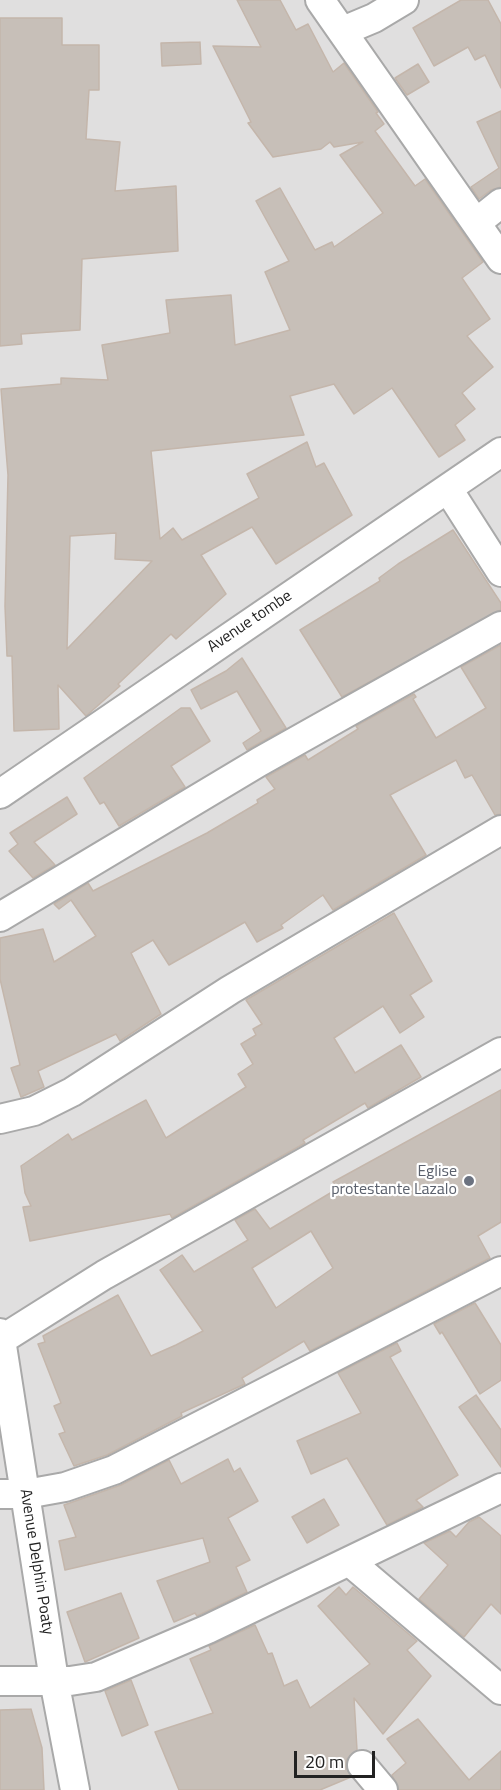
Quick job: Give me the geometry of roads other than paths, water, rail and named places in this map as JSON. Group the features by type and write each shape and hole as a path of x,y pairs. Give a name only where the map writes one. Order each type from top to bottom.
{"street":[{"path":"320,0 344,31 501,259"},
{"path":"344,31 374,18 404,0"},
{"path":"476,223 501,203"},
{"name":"Avenue tombe","path":"0,794 172,674 501,452"},
{"path":"448,489 501,572"},
{"path":"0,917 259,762 501,626"},
{"path":"0,1119 34,1110 72,1092 230,990 501,830"},
{"path":"1,1337 104,1275 501,1052"},
{"path":"13,1494 65,1487 114,1470 501,1271"},
{"name":"Avenue Delphin Poaty","path":"1,1337 13,1494 54,1680 75,1790"},
{"path":"0,1681 70,1682 96,1677 208,1629 501,1488"},
{"path":"350,1562 501,1690"},
{"path":"362,1765 383,1790"}],"place":[{"name":"Eglise protestante Lazalo","path":"469,1181"}]}
